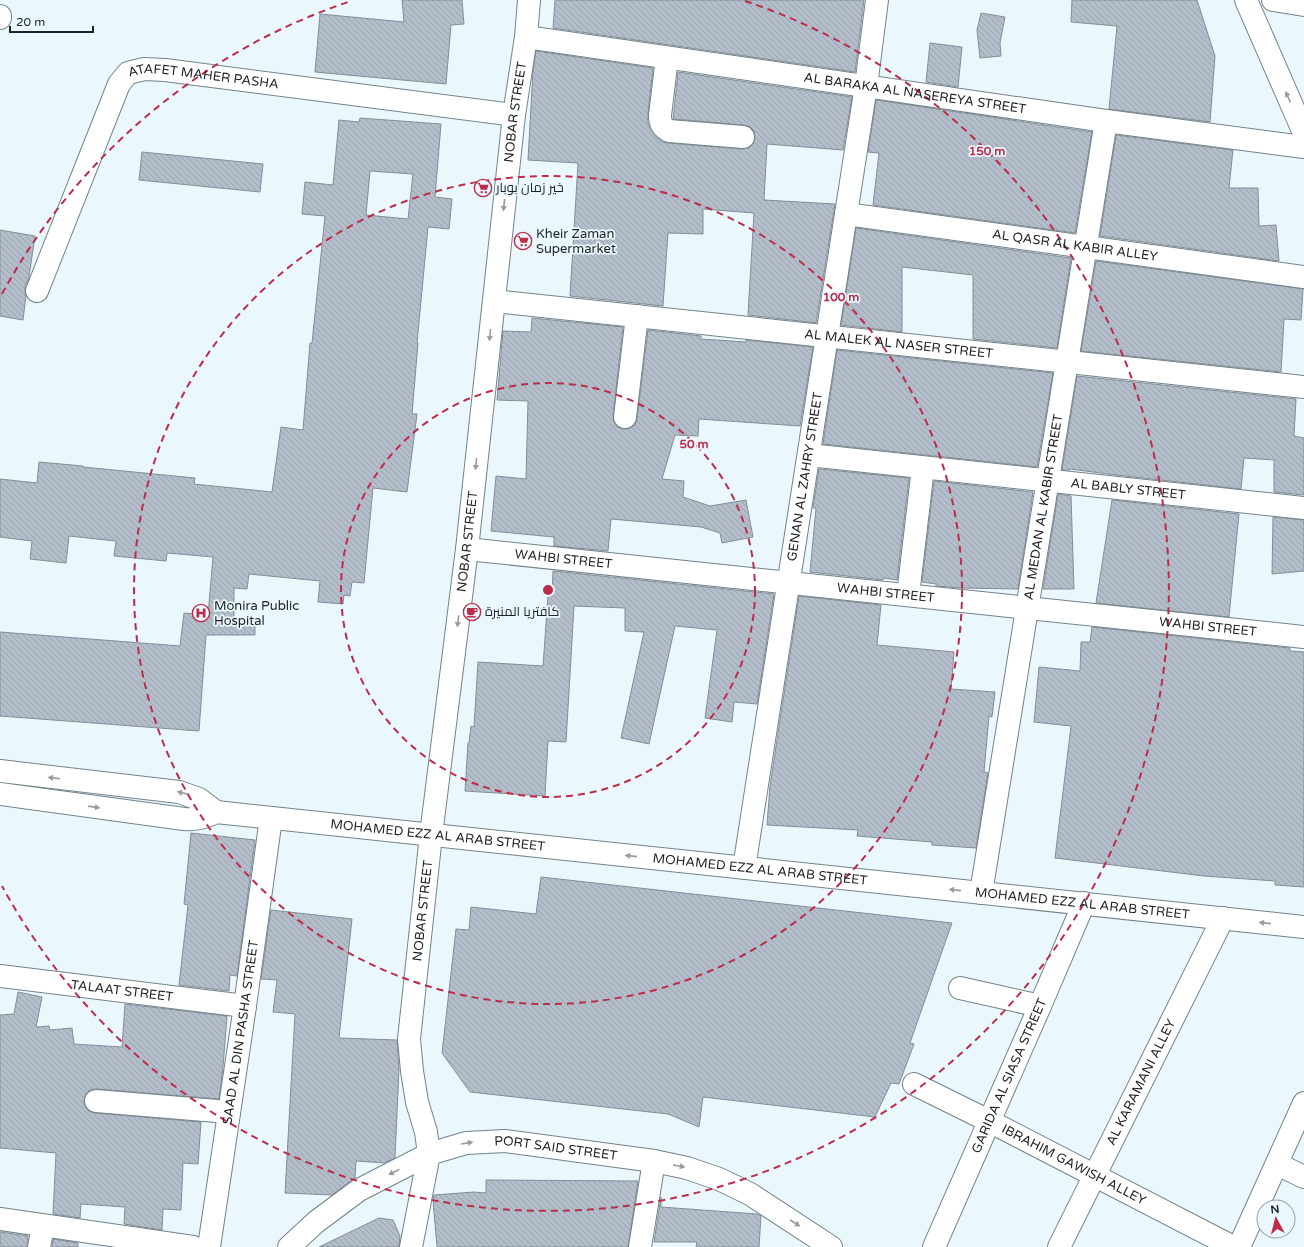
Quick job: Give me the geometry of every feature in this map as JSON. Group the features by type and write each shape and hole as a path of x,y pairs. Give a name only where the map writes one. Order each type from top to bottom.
{"street":[{"name":"NOBAR STREET","path":"411,1247 429,1154 426,1132 412,1071 409,1039 431,835 467,549 514,115 526,37 529,0"},
{"name":"GENAN AL ZAHRY STREET","path":"744,868 866,86 877,0"},
{"path":"1246,0 1304,133"},
{"name":"AL BARAKA AL NASEREYA STREET","path":"526,37 1106,121 1304,147"},
{"path":"667,58 660,116 660,122 663,128 669,131 743,137"},
{"name":"ATAFET MAHER PASHA","path":"37,291 119,84 128,73 144,69 164,70 514,115"},
{"name":"AL MEDAN AL KABIR STREET","path":"981,893 1106,121"},
{"name":"AL QASR AL KABIR ALLEY","path":"846,214 1304,277"},
{"name":"AL MALEK AL NASER STREET","path":"494,301 1304,387"},
{"path":"624,417 637,316"},
{"name":"AL BABLY STREET","path":"809,455 1304,508"},
{"path":"908,595 923,468"},
{"name":"WAHBI STREET","path":"467,549 1304,637"},
{"path":"0,771 179,792 199,799 216,812"},
{"name":"MOHAMED EZZ AL ARAB STREET","path":"0,794 184,819 195,820 216,812 1304,927"},
{"name":"SAAD AL DIN PASHA STREET","path":"209,1247 271,818"},
{"name":"GARIDA AL SIASA STREET","path":"934,1247 1084,903"},
{"name":"AL KARAMANI ALLEY","path":"1059,1247 1222,918"},
{"name":"TALAAT STREET","path":"0,976 245,1006"},
{"path":"960,988 1040,1006"},
{"name":"IBRAHIM GAWISH ALLEY","path":"914,1084 989,1120 1233,1247"},
{"path":"96,1101 229,1112"},
{"path":"1239,1247 1304,1103"},
{"name":"PORT SAID STREET","path":"289,1247 316,1222 359,1190 429,1154 466,1143 505,1141 654,1161 687,1168 719,1179 750,1194 832,1247"},
{"path":"640,1247 654,1161"},
{"path":"1277,1164 1304,1177"},
{"path":"0,1219 41,1236 193,1247"}],"building":[{"path":"402,0 462,0 464,24 451,25 446,84 315,72 320,14 404,22"},
{"path":"555,0 864,0 855,72 553,28"},
{"path":"1072,0 1197,0 1215,56 1210,122 1109,109 1117,26 1071,22"},
{"path":"981,13 1005,17 1000,43 1001,56 980,58 977,30"},
{"path":"930,43 962,47 958,87 926,82"},
{"path":"536,51 653,68 648,123 651,131 656,137 662,142 668,143 742,149 749,148 753,144 755,138 754,131 750,127 744,125 673,119 678,72 852,97 843,150 767,144 764,200 835,204 816,323 748,315 754,213 703,209 703,234 668,233 663,306 570,296 578,163 528,160 533,71"},
{"path":"876,100 1092,132 1075,233 873,205 879,153 868,152"},
{"path":"360,118 441,124 435,197 452,199 449,229 428,227 412,414 417,414 407,492 373,488 364,583 352,582 350,596 344,595 343,604 318,602 320,581 249,574 247,589 234,588 234,618 255,619 255,635 206,635 199,731 0,716 0,632 180,646 184,613 208,615 213,557 167,553 166,561 114,556 116,541 69,536 66,563 30,559 32,541 0,537 0,479 37,483 39,462 195,478 194,484 272,492 281,427 303,430 310,343 312,343 325,216 302,214 305,182 333,185 339,120 359,122","holes":["370,171 413,174 408,219 366,215"]},
{"path":"1116,135 1233,150 1229,188 1258,188 1259,226 1276,225 1279,261 1100,236"},
{"path":"142,152 263,164 260,192 139,180"},
{"path":"856,228 1071,258 1057,348 973,339 973,275 902,267 902,332 841,325"},
{"path":"0,230 35,236 29,277 25,287 26,296 23,320 0,316"},
{"path":"1096,261 1303,289 1301,320 1284,319 1281,372 1081,351"},
{"path":"532,318 623,327 613,416 617,427 624,429 635,425 637,419 648,330 701,336 701,339 746,342 746,340 813,347 800,426 699,419 698,436 675,435 662,479 684,481 683,497 710,506 746,500 753,537 722,543 720,533 701,527 611,519 608,551 554,546 554,537 491,531 496,476 526,479 528,401 497,400 503,331 531,332"},
{"path":"837,350 1053,373 1037,467 823,444"},
{"path":"1077,376 1296,399 1294,436 1304,438 1304,495 1274,492 1274,460 1244,458 1241,489 1070,469 1062,470"},
{"path":"819,469 909,478 897,580 883,578 883,580 810,572 816,508 813,508"},
{"path":"934,481 1033,492 1018,589 960,588 936,586 936,584 922,582"},
{"path":"1058,494 1071,496 1074,589 1043,589"},
{"path":"1112,500 1239,514 1229,617 1096,603"},
{"path":"1273,517 1304,520 1304,571 1272,574"},
{"path":"553,571 774,594 757,704 734,702 732,722 705,718 717,630 675,626 649,744 621,738 644,632 625,631 625,608 574,606 566,742 548,741 545,796 465,791 468,743 471,726 474,727 478,662 543,666 548,596 552,596"},
{"path":"799,596 881,605 877,645 954,652 951,689 995,692 992,717 989,716 984,772 988,773 976,848 932,845 932,842 857,836 858,830 767,825 770,786"},
{"path":"1092,627 1290,648 1290,651 1304,652 1304,887 1275,885 1275,881 1204,876 1055,858 1071,726 1034,722 1039,667 1080,671 1081,642 1090,642"},
{"path":"191,833 255,840 237,976 230,975 229,991 179,985 188,905 184,904"},
{"path":"541,877 952,923 910,1043 914,1044 899,1084 891,1083 875,1117 703,1097 699,1127 668,1114 470,1092 442,1053 456,929 469,930 471,907 536,914"},
{"path":"271,910 352,919 339,1038 397,1040 399,1069 395,1158 384,1163 356,1161 355,1178 332,1195 285,1193 295,1014 273,1012 277,980 261,979"},
{"path":"18,992 42,997 36,1027 49,1026 50,1030 72,1028 74,1044 122,1047 125,1004 227,1016 219,1099 97,1089 90,1090 86,1094 84,1100 85,1107 89,1111 95,1113 201,1122 198,1164 183,1163 181,1210 163,1209 162,1230 124,1224 125,1207 81,1204 80,1218 53,1214 56,1153 0,1148 0,1015 14,1014"},
{"path":"486,1180 638,1181 628,1247 437,1247 433,1200 434,1195 474,1192 486,1193"},
{"path":"661,1197 661,1207 757,1214 761,1216 759,1247 696,1247 697,1242 654,1242"},
{"path":"379,1218 393,1220 400,1236 399,1247 319,1247"},
{"path":"0,1232 28,1236 27,1247 0,1247"},
{"path":"53,1239 78,1243 78,1247 52,1247"}],"place":[{"name":"خير زمان بوبار","path":"483,188"},
{"name":"Kheir Zaman Supermarket","path":"523,241"},
{"name":"كافتريا المنيرة","path":"472,612"},
{"name":"Monira Public Hospital","path":"201,613"}]}
